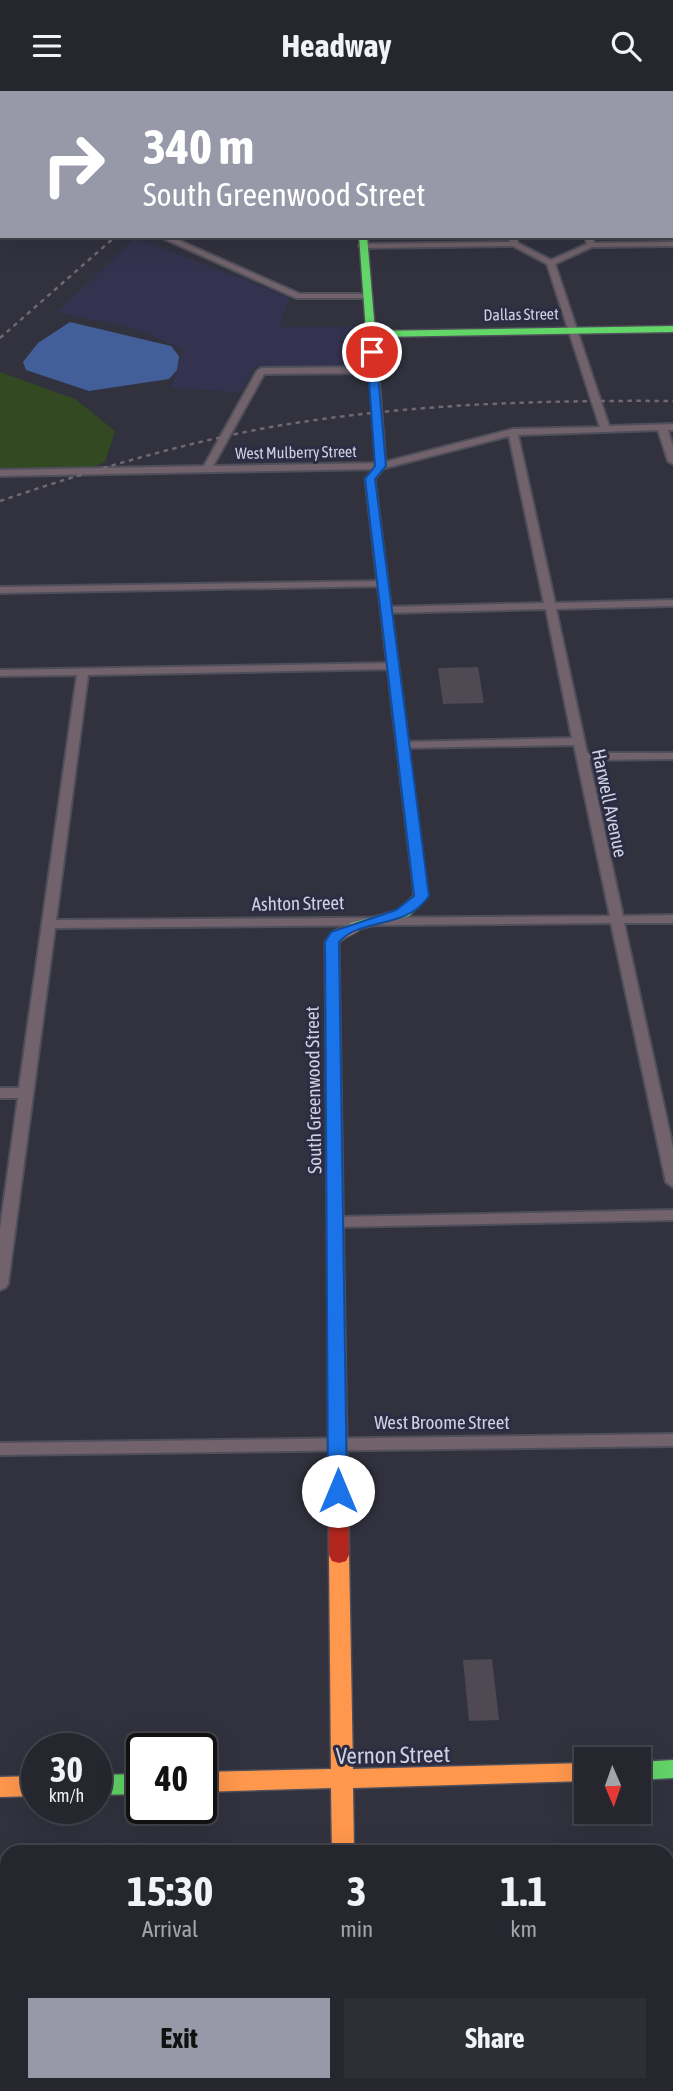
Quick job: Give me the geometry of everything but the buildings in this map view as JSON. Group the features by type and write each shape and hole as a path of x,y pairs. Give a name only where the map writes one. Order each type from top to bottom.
{"street":[{"path":"167,238 299,296 368,296"},
{"path":"381,466 363,241 514,240 551,263 606,429"},
{"path":"551,263 590,240 673,244"},
{"name":"Dallas Street","path":"370,334 673,329"},
{"path":"207,469 261,370 373,370"},
{"path":"668,427 673,461"},
{"name":"West Mulberry Street","path":"1,476 381,466 513,432 668,427"},
{"name":"Harwell Avenue","path":"513,432 673,1182"},
{"name":"South Greenwood Street","path":"343,1845 332,942 342,933 409,909 421,896 370,479 381,466"},
{"path":"0,590 383,584"},
{"path":"386,610 673,603"},
{"path":"0,673 393,666"},
{"path":"0,1284 83,671"},
{"path":"403,745 579,741"},
{"path":"582,757 673,756"},
{"name":"Ashton Street","path":"49,924 673,919"},
{"path":"0,1093 26,1093"},
{"path":"335,1222 673,1215"},
{"name":"West Broome Street","path":"0,1448 673,1440"},
{"path":"651,1770 673,1769"},
{"name":"Vernon Street","path":"217,1782 574,1772"},
{"path":"0,1787 21,1786"}],"shaded area":[{"path":"135,238 289,297 279,327 356,327 363,366 255,367 240,392 171,388 183,349 136,329 58,312"}],"green space":[{"path":"0,372 75,399 115,431 105,462 93,467 0,469"}],"water":[{"path":"70,322 171,346 179,356 177,370 169,379 89,391 26,370 23,362 38,343"}],"railway":[{"path":"0,338 114,238"},
{"path":"0,501 168,450 321,419 471,405 673,401"}],"traffic: fast":[{"path":"356,926 404,913 421,896 370,479 381,466 363,238"},
{"path":"370,334 673,329"},
{"path":"651,1770 673,1769"},
{"path":"112,1785 126,1784"}],"traffic: slow":[{"path":"337,1384 332,942 339,934 356,926"},
{"path":"339,1555 343,1845"},
{"path":"217,1782 574,1772"},
{"path":"0,1787 21,1786"}],"traffic: jam":[{"path":"337,1384 339,1555"}],"route":[{"path":"338,1491 332,942 336,936 348,930 401,913 419,902 421,896 370,479 381,466 372,352"}]}
